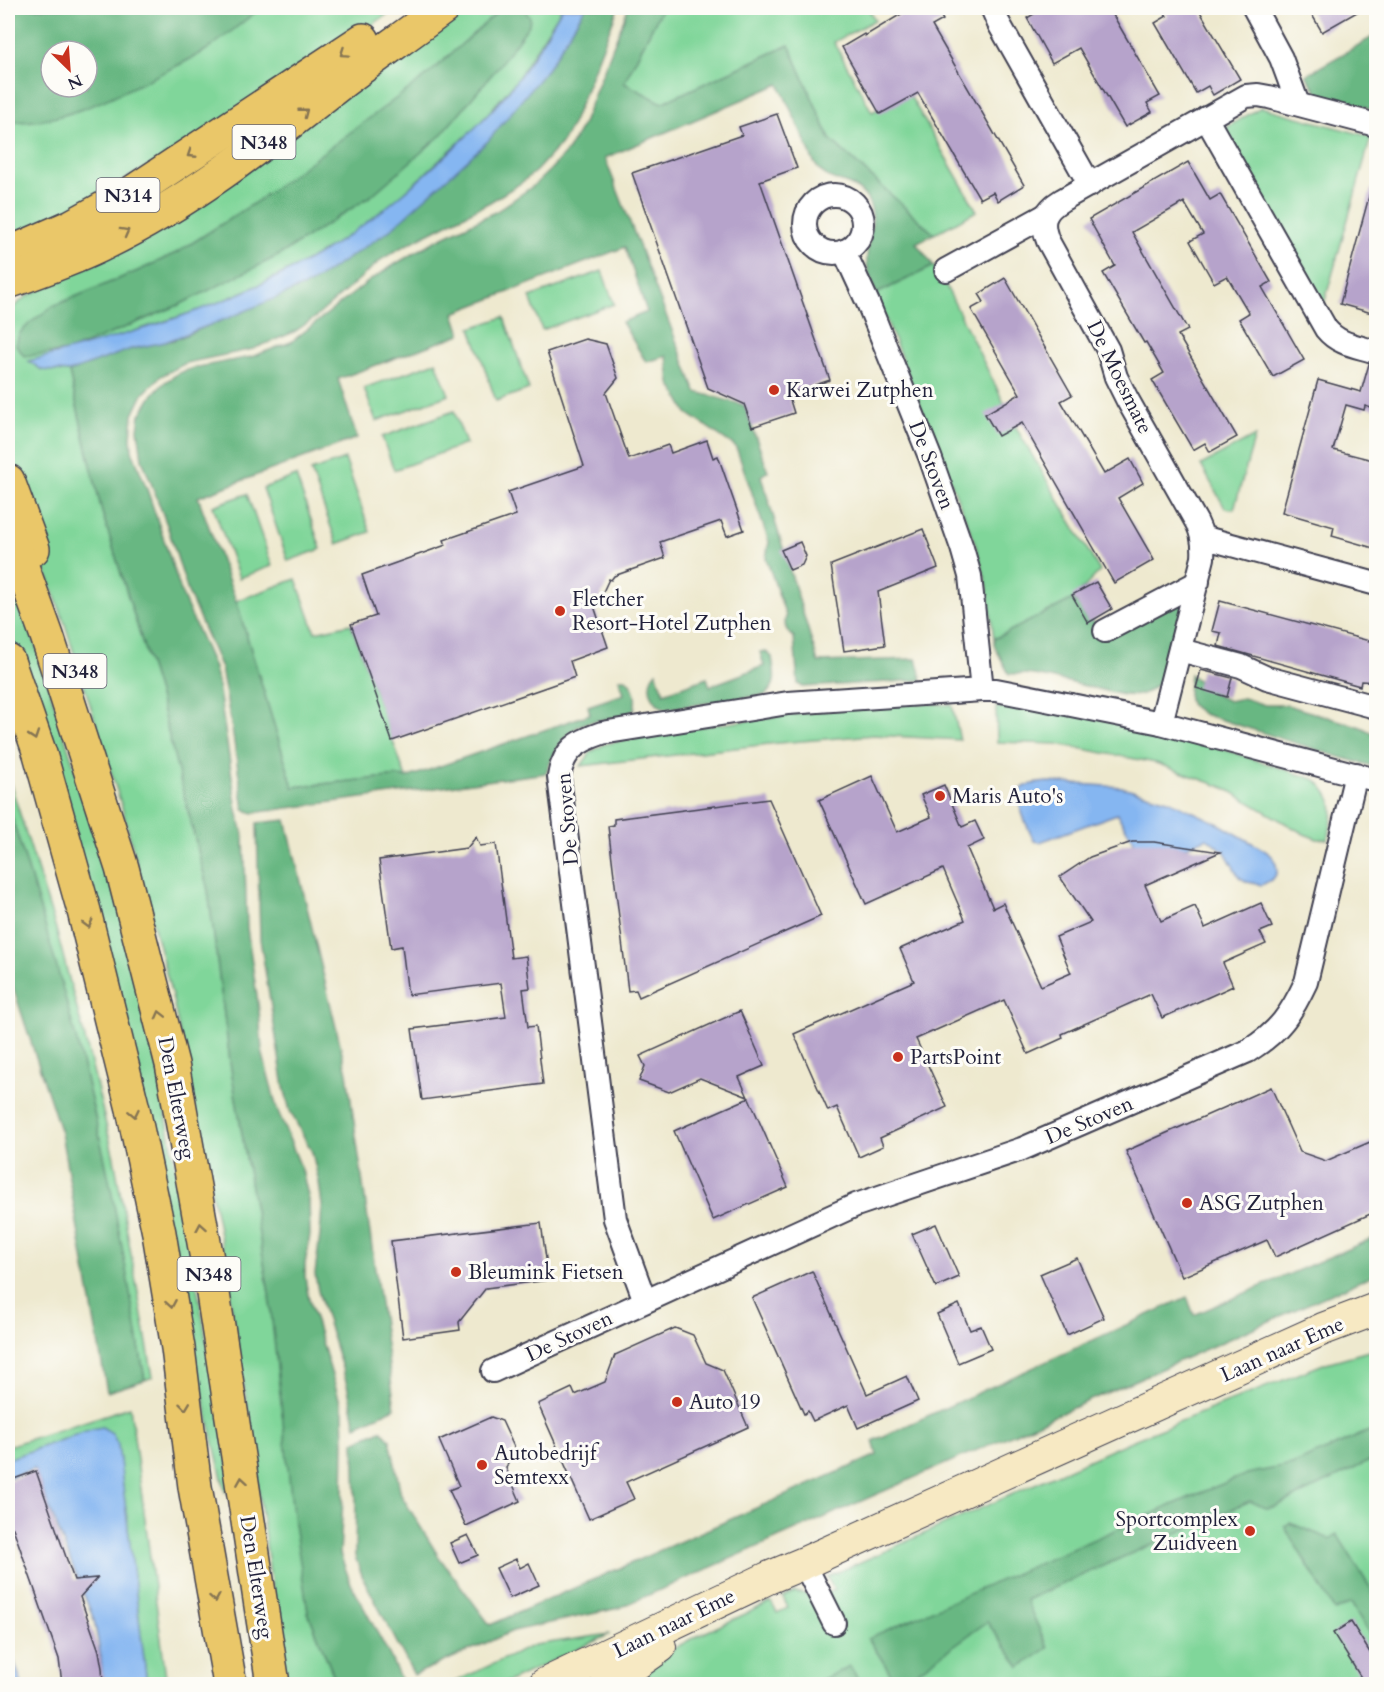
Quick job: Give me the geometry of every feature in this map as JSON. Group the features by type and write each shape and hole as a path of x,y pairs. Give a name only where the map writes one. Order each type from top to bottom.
{"main road":[{"name":"N314","path":"8,254 72,226 130,194 408,8"},
{"name":"N348","path":"8,282 106,243 213,178 250,153 344,80 443,8"},
{"name":"N348","path":"8,300 73,258"},
{"name":"N348","path":"8,481 50,592 79,683 99,755 122,868"},
{"name":"Den Elterweg","path":"8,528 38,608 122,868 172,1064 212,1287 273,1684"},
{"name":"N348","path":"8,661 40,754 81,900 133,1109 159,1233 178,1348 195,1487 230,1684"}],"street":[{"path":"992,8 1090,185"},
{"path":"1254,8 1281,58 1298,104"},
{"path":"946,270 1046,216 1054,205 1206,118 1252,95 1298,104 1377,125"},
{"path":"1206,118 1326,329 1336,340 1377,351"},
{"name":"De Moesmate","path":"1046,216 1044,226 1048,241 1102,337 1126,399 1197,523 1202,537 1204,548 1198,582 1161,723"},
{"name":"De Stoven","path":"844,251 868,303 930,457 962,548 970,576 982,690"},
{"path":"1202,537 1377,584"},
{"path":"1105,631 1198,582"},
{"path":"1180,650 1241,666 1267,678 1377,707"},
{"name":"De Stoven","path":"493,1371 856,1204 1022,1149 1248,1051 1266,1040 1281,1026 1296,1004 1306,982 1366,777 1161,723 996,690 788,703 602,733 585,739 572,748 561,764 559,777 615,1219 645,1301"},
{"name":"Laan naar Eme","path":"607,1684 653,1651 676,1638 807,1570 1018,1467 1323,1329 1377,1309"},
{"name":"Laan naar Eme","path":"1188,1390 1285,1361 1335,1343 1377,1332"},
{"path":"807,1570 834,1623"},
{"name":"Laan naar Eme","path":"545,1684 768,1578 807,1570"}],"green space":[{"path":"8,8 261,8 203,52 179,65 82,109 62,116 25,122 8,120"},
{"path":"261,8 396,8 158,161 8,242 8,120 12,121 73,99 99,99 99,90 203,52"},
{"path":"457,8 562,8 516,81 478,125 397,199 353,233 307,261 261,284 208,307 98,343 29,361 42,370 69,372 102,512 159,696 208,890 231,1069 269,1293 308,1612 337,1684 285,1684 247,1405 220,1234 172,995 122,807 65,624 8,468 8,312 27,296 147,238"},
{"path":"502,8 522,8 530,17 529,25 499,66 440,136 371,196 278,256 179,305 69,351 24,356 16,345 19,334 53,306 178,252 256,202 425,77"},
{"path":"585,8 618,8 573,122 563,141 536,171 490,202 382,259 316,317 294,332 253,349 186,363 161,376 143,394 133,415 132,451 183,597 213,665 218,684 237,810 244,838 247,928 259,1010 262,1051 277,1109 302,1170 309,1200 310,1235 305,1277 308,1295 343,1412 340,1554 351,1584 401,1681 391,1684 337,1684 308,1612 294,1524 269,1293 231,1069 208,890 159,696 102,512 69,372 131,349 174,340 311,283 390,230 522,98 548,68"},
{"path":"628,8 662,8 624,83 662,103 789,45 830,139 934,234 916,243 934,266 876,294 867,263 872,214 867,199 856,188 829,177 816,166 779,84 605,158 696,392 744,405 768,471 761,476 818,662 916,659 922,680 803,687 798,684 794,637 786,628 786,616 766,558 769,542 736,447 687,413 670,383 667,356 646,362 622,322 647,312 625,247 454,313 461,334 338,379 357,438 198,497 236,601 293,787 399,776 406,778 590,714 588,706 624,694 619,679 626,679 633,689 634,710 628,714 589,722 576,728 560,744 546,773 252,813 244,809 221,668 188,592 167,525 142,459 138,429 140,415 153,394 179,373 193,368 251,357 291,342 369,281 435,241 497,211 533,186 568,150 582,126"},
{"path":"662,8 868,8 875,20 834,42 872,112 909,94 977,211 934,234 830,139 789,45 662,103 624,83"},
{"path":"1376,35 1376,105 1374,110 1319,95 1306,75"},
{"path":"1261,107 1371,137 1324,304 1224,129"},
{"path":"934,266 1018,431 1100,571 1073,599 994,639 987,584 974,540 876,294"},
{"path":"602,271 614,304 542,330 530,297"},
{"path":"504,317 529,389 496,401 471,328"},
{"path":"436,362 449,395 376,421 364,388"},
{"path":"454,411 466,444 394,470 382,437"},
{"path":"1255,436 1234,509 1225,508 1201,465"},
{"path":"345,459 370,532 337,544 311,471"},
{"path":"296,476 321,549 288,561 263,488"},
{"path":"247,494 272,566 239,578 213,506"},
{"path":"8,579 36,646 142,981 233,1487 225,1492 194,1356 18,655 8,627"},
{"path":"296,579 315,632 351,624 406,778 399,776 293,787 236,601"},
{"path":"1073,599 1095,623 1100,635 1179,599 1187,602 1164,675 1157,685 1143,694 1130,695 1043,677 1009,674 994,645 994,639"},
{"path":"765,651 772,657 774,682 765,695 666,709 656,702 651,693 650,682 656,672 664,693 707,678 710,686 764,666 760,652"},
{"path":"1190,674 1212,693 1229,701 1243,698 1265,705 1287,705 1361,727 1376,735 1376,767 1203,714 1190,704 1188,693"},
{"path":"918,703 952,705 960,740 874,735 778,743 581,766 591,752 605,744 691,728 820,711"},
{"path":"996,707 1050,711 1100,719 1223,749 1316,780 1331,801 1333,814 1328,839 1317,839 1304,834 1225,788 1156,763 1057,744 997,742"},
{"path":"8,776 56,929 114,1158 153,1377 145,1380 105,1162 85,1074 46,931 8,806"},
{"path":"8,806 61,982 95,1116 116,1215 145,1380 107,1392 61,1133 8,972"},
{"path":"286,820 347,1073 395,1408 356,1426 347,1384 318,1291 315,1274 322,1206 319,1182 312,1152 290,1111 284,1087 260,939 257,823"},
{"path":"1376,1237 1376,1274 619,1608 513,1631 414,1675 363,1578 355,1556 354,1442 381,1430 390,1439 401,1495 439,1557 490,1625 877,1455 873,1441 1187,1297 1194,1315"},
{"path":"1376,1349 1376,1684 626,1684 664,1654 691,1639 771,1602 777,1613 788,1608 783,1597 794,1592 807,1594 811,1599 835,1590 827,1577 1131,1441 1326,1363"},
{"path":"130,1407 167,1684 147,1684 118,1445 92,1429 8,1459 8,1446"},
{"path":"1376,1428 1376,1458 1275,1507 1265,1508 1250,1501 1026,1600 1048,1648 1020,1667 987,1622 897,1684 868,1638 1195,1495 1247,1474 1292,1465"},
{"path":"1290,1523 1330,1539 1337,1534 1376,1597 1376,1645 1351,1603 1335,1611 1284,1526"},
{"path":"610,1634 503,1684 450,1684 534,1645"},
{"path":"850,1666 861,1684 813,1684"}],"water":[{"path":"562,8 585,8 548,68 488,141 390,230 311,283 165,342 131,349 69,372 42,370 29,361 100,342 206,307 274,278 343,239 410,188 490,112 529,63"},
{"path":"1048,782 1122,787 1168,800 1221,825 1264,850 1272,856 1277,872 1273,879 1262,885 1247,882 1239,877 1225,852 1207,838 1147,863 1117,814 1040,842 1034,841 1022,813 1020,791 1030,785"},
{"path":"102,1427 112,1433 118,1445 147,1684 103,1684 94,1620 34,1469 8,1478 8,1459"},
{"path":"8,1643 22,1684 8,1684"}],"building":[{"path":"900,8 936,8 943,20 932,26 1024,185 998,201 993,192 980,199 918,93 880,114 842,47 903,13"},
{"path":"1044,8 1109,8 1160,96 1147,103 1152,112 1125,127 1079,48 1052,63 1027,18"},
{"path":"1162,8 1198,8 1240,79 1213,95 1208,86 1196,93 1155,23 1167,16"},
{"path":"1308,8 1364,8 1322,32"},
{"path":"777,114 797,168 760,181 830,380 788,394 794,413 752,427 744,404 708,388 632,173 742,135 739,127"},
{"path":"1188,162 1210,200 1220,194 1271,282 1262,287 1304,360 1273,377 1239,319 1249,313 1227,276 1214,283 1190,241 1203,234 1184,202 1132,232 1188,330 1178,335 1237,437 1210,452 1205,443 1193,450 1152,380 1164,373 1103,273 1115,266 1089,219"},
{"path":"1371,189 1377,190 1377,297 1372,313 1340,304"},
{"path":"1005,278 1072,395 1061,401 1104,474 1130,459 1143,483 1118,498 1154,560 1114,583 1022,423 998,436 985,414 1020,394 971,309 984,302 979,294"},
{"path":"585,339 606,344 618,378 606,393 629,459 668,445 671,453 707,440 713,458 718,456 744,530 727,536 721,521 660,542 665,558 609,579 595,609 608,647 570,661 575,677 392,741 351,624 376,616 362,575 446,545 444,540 516,515 508,492 584,466 547,352"},
{"path":"1369,364 1377,365 1377,410 1365,406 1364,410 1346,405 1333,450 1377,461 1377,549 1332,536 1334,527 1282,512 1318,380 1361,392"},
{"path":"923,529 938,568 878,592 885,645 844,651 831,565"},
{"path":"800,542 806,556 802,565 790,570 781,550"},
{"path":"1096,582 1112,609 1088,623 1072,595"},
{"path":"1220,601 1377,643 1377,682 1361,681 1360,686 1218,646 1221,633 1212,631"},
{"path":"1201,670 1232,678 1227,697 1196,688"},
{"path":"872,776 897,832 931,817 921,795 944,785 962,827 975,821 984,840 967,848 993,908 1003,903 1041,986 1071,973 1056,937 1091,922 1060,877 1090,857 1132,842 1154,842 1220,852 1145,885 1161,921 1195,906 1205,928 1261,903 1272,927 1260,932 1266,944 1223,963 1233,986 1162,1018 1151,994 1062,1034 1063,1038 1028,1054 1004,1000 916,1039 947,1107 880,1138 883,1146 859,1157 837,1107 828,1111 794,1034 914,981 900,949 965,920 943,869 866,904 819,800"},
{"path":"769,799 821,916 639,997 636,990 628,991 608,826 614,825 614,819"},
{"path":"476,837 480,846 496,844 511,958 526,956 530,988 523,989 528,1027 536,1026 543,1084 422,1100 412,1029 506,1017 501,983 408,995 402,946 391,948 379,860 467,848"},
{"path":"740,1011 764,1066 739,1077 748,1097 700,1078 669,1092 639,1081 645,1066 640,1056"},
{"path":"1271,1087 1300,1152 1326,1161 1377,1139 1377,1211 1275,1257 1267,1240 1182,1277 1126,1151"},
{"path":"749,1098 788,1187 713,1220 674,1131"},
{"path":"541,1223 549,1280 486,1288 459,1322 460,1330 403,1338 391,1241"},
{"path":"936,1224 959,1277 936,1287 912,1234"},
{"path":"1077,1258 1104,1318 1067,1335 1040,1274"},
{"path":"812,1271 867,1394 907,1376 918,1401 858,1428 848,1405 813,1421 808,1411 804,1414 752,1298"},
{"path":"959,1304 970,1330 981,1326 991,1349 958,1363 937,1314"},
{"path":"675,1328 693,1335 706,1363 723,1370 748,1427 626,1482 634,1499 589,1519 538,1404 572,1388 575,1395 605,1382 615,1355"},
{"path":"491,1417 502,1421 514,1447 506,1468 520,1501 466,1526 449,1490 459,1486 439,1440"},
{"path":"36,1471 74,1580 97,1578 80,1597 99,1651 103,1684 62,1684 59,1659 13,1528 8,1525 8,1481"},
{"path":"468,1535 478,1555 459,1563 450,1543"},
{"path":"516,1559 520,1568 529,1563 539,1585 510,1598 496,1568"},
{"path":"1351,1622 1377,1664 1377,1684 1365,1684 1333,1633"}],"place":[{"name":"Karwei Zutphen","path":"774,390"},
{"name":"Fletcher Resort-Hotel Zutphen","path":"560,611"},
{"name":"Maris Auto's","path":"940,796"},
{"name":"PartsPoint","path":"898,1057"},
{"name":"ASG Zutphen","path":"1187,1203"},
{"name":"Bleumink Fietsen","path":"456,1272"},
{"name":"Auto 19","path":"677,1402"},
{"name":"Autobedrijf Semtexx","path":"482,1465"},
{"name":"Sportcomplex Zuidveen","path":"1250,1531"}]}
